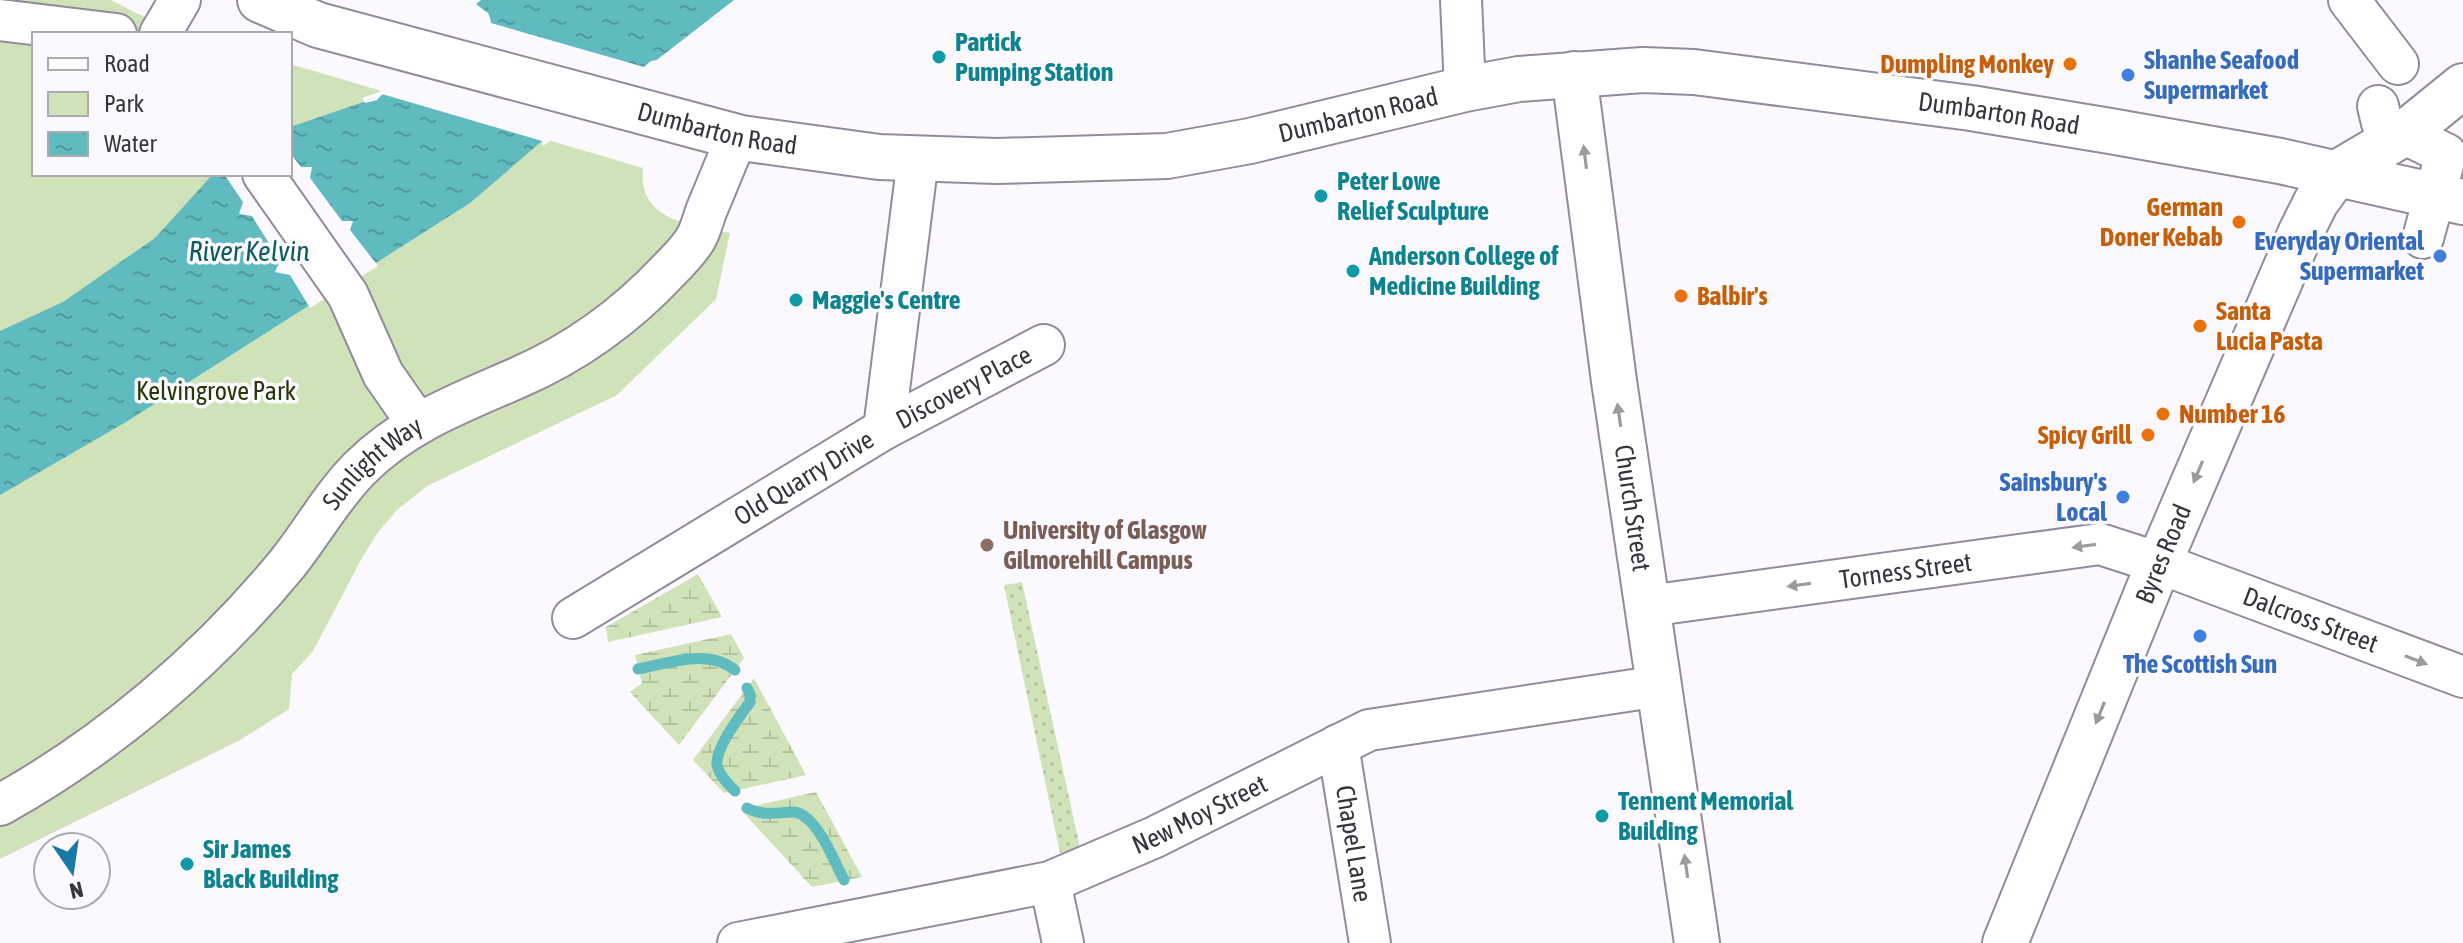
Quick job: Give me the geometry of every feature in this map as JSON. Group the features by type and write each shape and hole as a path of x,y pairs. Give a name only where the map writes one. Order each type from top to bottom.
{"street":[{"path":"161,32 180,0"},
{"name":"Dumbarton Road","path":"262,0 318,25 621,107 737,136 806,149 918,159 997,161 1167,156 1250,141 1519,79 1643,70 1694,72 1971,108 2337,173 2449,199"},
{"path":"1461,0 1465,89"},
{"path":"2349,0 2398,64"},
{"path":"0,20 99,32"},
{"name":"Church Street","path":"1574,74 1614,381 1697,943"},
{"path":"2337,173 2392,119 2463,86"},
{"path":"2392,119 2446,154 2449,199 2423,238"},
{"name":"Sunlight Way","path":"0,805 64,766 115,729 208,649 287,564 359,469 390,441 417,423 554,361 587,341 651,290 698,236 737,136"},
{"name":"Old Quarry Drive","path":"573,618 884,429 918,159"},
{"name":"Byres Road","path":"2005,943 2159,563 2301,232 2316,202 2337,173"},
{"path":"264,176 348,295 383,374 417,423"},
{"name":"Discovery Place","path":"884,429 1044,345"},
{"name":"Torness Street","path":"1648,606 2100,544 2159,563"},
{"name":"Dalcross Street","path":"2159,563 2463,677"},
{"name":"New Moy Street","path":"738,943 843,933 1050,882 1155,837 1369,730 1660,686"},
{"name":"Chapel Lane","path":"1338,745 1370,943"},
{"path":"1050,882 1063,943"}],"green space":[{"name":"Kelvingrove Park","path":"0,0 111,0 138,14 193,32 32,32 32,176 292,176 292,65 643,168 643,186 658,210 684,223 730,233 716,299 617,395 427,486 397,510 362,558 313,651 292,674 289,709 240,740 56,831 32,831 32,843 0,859"},
{"path":"698,574 722,617 608,642 606,627"},
{"path":"1022,582 1080,848 1060,853 1004,585"},
{"path":"731,634 744,658 679,745 630,692 642,683 635,655"},
{"path":"754,678 806,775 724,793 693,760"},
{"path":"816,792 862,877 812,887 740,809"}],"water":[{"name":"River Kelvin","path":"481,0 734,0 658,59 541,142 470,203 126,422 0,495 0,331 63,302 155,238 211,176 292,176 292,126 381,96 491,22 488,13 476,4"}],"pier":[{"path":"474,7 489,15 491,23 644,67 651,61 664,59 543,146 542,141 382,94 377,100 365,103 362,98 379,92 487,21 485,15"},
{"path":"292,156 301,167 312,167 310,178 342,221 353,221 350,230 378,266 310,308 290,275 275,272 280,261 252,216 239,214 243,202 225,176 292,176"}],"waterway":[{"path":"638,669 701,658 724,663 735,670"},
{"path":"735,791 720,772 717,758 729,732 750,702 747,688"},
{"path":"747,808 763,813 791,812 808,819 823,838 844,880"}],"place":[{"name":"Partick Pumping Station","path":"939,57"},
{"name":"Dumpling Monkey","path":"2070,64"},
{"name":"Shanhe Seafood Supermarket","path":"2128,75"},
{"name":"Peter Lowe Relief Sculpture","path":"1321,196"},
{"name":"German Doner Kebab","path":"2239,222"},
{"name":"Everyday Oriental Supermarket","path":"2440,256"},
{"name":"Anderson College of Medicine Building","path":"1353,271"},
{"name":"Balbir's","path":"1681,296"},
{"name":"Maggie's Centre","path":"796,300"},
{"name":"Santa Lucia Pasta","path":"2200,326"},
{"name":"Number 16","path":"2163,414"},
{"name":"Spicy Grill","path":"2148,435"},
{"name":"Sainsbury's Local","path":"2123,497"},
{"name":"University of Glasgow Gilmorehill Campus","path":"987,545"},
{"name":"The Scottish Sun","path":"2200,636"},
{"name":"Tennent Memorial Building","path":"1602,816"},
{"name":"Sir James Black Building","path":"187,864"}]}
